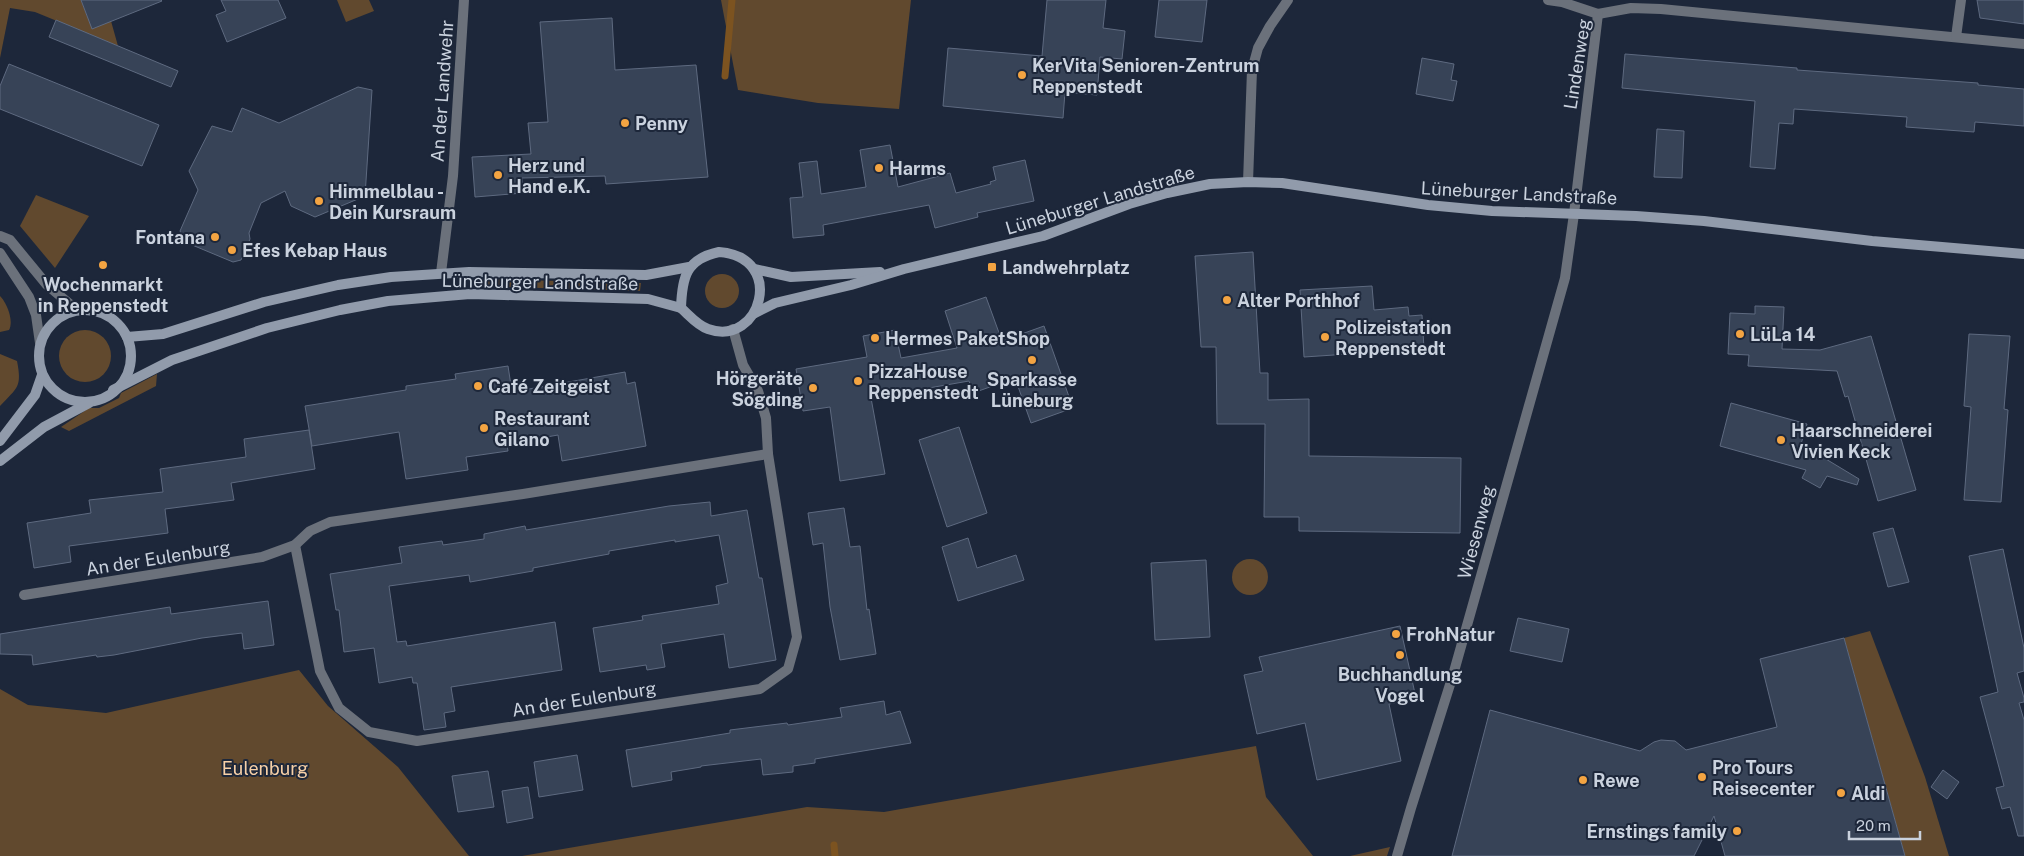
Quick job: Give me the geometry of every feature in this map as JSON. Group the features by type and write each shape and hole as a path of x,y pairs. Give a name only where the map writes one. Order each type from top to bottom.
{"main road":[{"name":"Lüneburger Landstraße","path":"755,313 775,303 1042,236 1128,204 1167,193 1210,184 1248,182 1282,183 1428,205 1492,211 1636,216 1704,221 1872,240 2024,254"},
{"path":"719,252 739,256 754,269 759,279 761,290 755,313 746,323 733,329 722,331 710,330 699,324 681,308 683,280 690,268 708,254 719,252"},
{"name":"Lüneburger Landstraße","path":"127,337 163,334 264,302 338,285 391,277 441,273 508,272 646,275 690,268"},
{"name":"Lüneburger Landstraße","path":"754,269 791,277 849,275 904,270"},
{"name":"Lüneburger Landstraße","path":"113,390 172,360 267,328 340,310 388,301 470,294 648,299 681,308"},
{"path":"0,462 44,428 91,402 105,397 124,380 129,370 131,359 127,337 120,326 112,318 101,313 77,310 64,314 54,321 46,331 40,343 38,359 42,375 53,389 68,399 91,402"},
{"path":"0,441 34,395 42,375"}],"street":[{"name":"An der Landwehr","path":"441,273 453,176 464,0"},
{"path":"1248,182 1252,70 1258,48 1288,0"},
{"path":"1548,0 1562,2 1598,14"},
{"path":"1956,37 1961,0"},
{"name":"Lindenweg","path":"1574,214 1598,14 1662,5 2024,44"},
{"name":"Wiesenweg","path":"1397,856 1410,808 1456,666 1565,278 1574,214"},
{"path":"0,236 10,240 47,285 77,310"},
{"path":"0,253 29,297 36,315 40,343"},
{"name":"An der Eulenburg","path":"295,545 320,672 339,708 369,732 417,741 760,689 788,669 797,637 768,454 766,418 758,392 743,364 733,329"},
{"name":"An der Eulenburg","path":"24,595 262,557 295,545 310,531 330,522 523,494 768,454"}],"green space":[{"path":"0,0 81,0 88,18 111,21 118,46 35,12 10,8 0,58"},
{"path":"337,0 369,0 374,11 346,22"},
{"path":"721,0 911,0 899,109 818,103 738,90"},
{"path":"36,195 89,216 55,268 20,226"},
{"path":"722,274 729,275 734,279 738,284 738,298 734,303 729,307 722,308 715,307 710,303 706,298 705,291 706,284 710,279 715,275"},
{"path":"474,279 641,283 640,291 475,286"},
{"path":"0,296 7,307 11,322 9,330 0,332"},
{"path":"80,330 90,330 104,337 111,351 111,361 104,375 90,382 80,382 70,378 63,371 59,361 59,351 63,341 70,334"},
{"path":"0,354 17,361 19,382 15,390 0,406"},
{"path":"157,374 156,386 69,431 61,427 89,408 99,408 119,398 121,393"},
{"path":"1250,559 1257,560 1263,564 1267,570 1267,584 1263,590 1257,594 1250,595 1243,594 1237,590 1233,584 1232,577 1233,570 1237,564 1243,560"},
{"path":"1870,631 1925,777 1949,856 1905,856 1844,638"},
{"name":"Eulenburg","path":"299,670 328,706 398,767 469,856 0,856 0,689 28,705 106,713"},
{"path":"1256,746 1266,797 1313,856 522,856 807,807 884,812"},
{"path":"1390,847 1387,856 1350,856"}],"building":[{"path":"81,0 161,0 162,1 92,29"},
{"path":"221,0 278,0 286,18 227,42 216,15 226,11"},
{"name":"KerVita Senioren-Zentrum Reppenstedt","path":"1047,0 1106,0 1103,28 1125,31 1122,59 1100,57 1097,95 1065,92 1063,118 943,106 948,48 1042,56"},
{"path":"1159,0 1207,0 1202,42 1155,37"},
{"path":"1977,0 2024,0 2024,24 1980,18"},
{"name":"Penny","path":"612,18 615,70 696,65 708,177 606,184 605,176 522,178 523,193 475,197 472,157 531,154 528,123 548,122 540,22"},
{"path":"56,20 178,71 171,87 49,37"},
{"path":"1625,54 1797,68 1797,70 1978,83 1978,85 2024,89 2024,126 1975,122 1974,132 1906,127 1907,117 1794,109 1793,124 1779,123 1775,169 1750,167 1755,101 1622,88"},
{"path":"1422,58 1454,64 1451,80 1457,81 1453,101 1416,94"},
{"path":"9,64 159,125 142,166 0,109 0,86"},
{"path":"358,87 372,90 365,196 315,217 291,206 285,191 261,203 249,233 250,239 241,260 233,262 185,242 180,231 198,190 189,171 212,126 232,132 242,108 279,123"},
{"path":"1657,129 1684,131 1682,178 1654,177"},
{"path":"890,145 898,187 950,173 956,193 991,184 990,182 996,180 993,167 1025,160 1034,201 977,213 978,217 935,228 929,205 823,225 824,235 793,238 790,198 803,197 799,163 817,161 821,194 866,187 860,150"},
{"path":"1253,252 1260,373 1268,373 1268,400 1309,399 1309,456 1461,458 1460,533 1299,531 1299,517 1264,517 1265,424 1217,424 1216,347 1201,347 1195,256"},
{"path":"1372,286 1374,310 1408,307 1409,316 1422,315 1424,349 1304,357 1300,290"},
{"path":"986,297 1002,341 1044,326 1073,408 1031,423 1015,378 973,393 969,381 871,398 885,474 840,481 830,407 803,411 796,369 867,357 863,336 895,330 901,358 957,348 945,311"},
{"path":"1755,306 1784,307 1782,349 1820,350 1871,336 1916,490 1878,501 1848,396 1845,397 1837,371 1748,366 1749,355 1728,354 1730,313 1755,314"},
{"path":"1969,334 2010,336 2004,409 2008,410 2001,502 1964,500 1971,407 1964,406"},
{"path":"508,366 512,392 625,372 627,384 635,382 646,446 562,461 558,435 507,444 508,451 466,457 468,470 406,479 399,432 312,446 305,406 406,390 406,386 456,379 455,374"},
{"path":"1731,403 1807,424 1801,444 1859,479 1857,485 1827,476 1820,488 1802,478 1806,470 1720,446"},
{"path":"959,427 987,513 947,527 919,440"},
{"path":"309,430 315,469 231,483 234,500 165,509 168,533 69,546 71,562 34,568 27,523 91,513 89,500 163,492 160,469 246,457 244,439"},
{"path":"710,502 711,516 747,510 759,578 762,578 776,660 729,668 724,634 661,644 665,667 647,670 646,665 600,672 593,628 643,620 642,616 719,604 716,586 728,583 719,535 609,551 609,554 533,568 533,571 470,582 469,575 389,586 397,642 406,641 407,646 555,622 562,670 451,687 455,711 444,713 446,727 424,730 417,683 413,683 412,677 379,683 374,648 344,652 339,610 336,610 330,574 402,563 399,547 442,541 443,545 484,539 484,534 525,526 526,530 669,506"},
{"path":"844,508 850,547 860,546 867,610 869,609 876,654 840,660 830,607 823,543 813,545 808,513"},
{"path":"1893,528 1909,582 1888,587 1873,533"},
{"path":"968,538 977,568 1016,555 1024,580 958,601 942,547"},
{"path":"2003,549 2024,648 2024,671 2017,673 2024,698 2024,702 2019,703 2024,720 2024,836 2018,836 2010,807 2002,809 1996,788 2004,786 1980,697 1998,692 1969,556"},
{"path":"1206,560 1210,637 1155,640 1151,563"},
{"path":"268,601 274,645 244,649 242,633 202,638 114,655 97,657 96,655 33,665 32,655 0,654 0,634 170,607 171,614"},
{"path":"1518,618 1569,629 1562,662 1510,651"},
{"path":"1400,626 1416,698 1389,704 1401,761 1317,780 1305,723 1257,734 1244,675 1263,671 1259,657"},
{"path":"1844,638 1905,856 1725,856 1714,816 1694,856 1452,856 1490,710 1640,751 1661,740 1675,741 1686,750 1777,727 1760,659"},
{"path":"884,701 886,715 900,711 911,743 815,759 815,763 793,766 793,772 763,775 761,759 701,766 671,772 672,780 632,787 626,750 730,733 730,730 787,723 788,725 842,717 840,708"},
{"path":"577,755 583,790 539,797 534,762"},
{"path":"1943,770 1959,782 1947,799 1931,787"},
{"path":"488,771 494,807 458,812 452,776"},
{"path":"528,787 533,818 507,823 502,791"}],"waterway":[{"path":"725,76 732,0"},
{"path":"834,845 835,856"}],"place":[{"name":"KerVita Senioren-Zentrum Reppenstedt","path":"1022,75"},
{"name":"Penny","path":"625,123"},
{"name":"Harms","path":"879,168"},
{"name":"Herz und Hand e.K.","path":"498,175"},
{"name":"Himmelblau - Dein Kursraum","path":"319,201"},
{"name":"Fontana","path":"215,237"},
{"name":"Efes Kebap Haus","path":"232,250"},
{"name":"Wochenmarkt in Reppenstedt","path":"103,265"},
{"name":"Landwehrplatz","path":"992,267"},
{"name":"Alter Porthhof","path":"1227,300"},
{"name":"LüLa 14","path":"1740,334"},
{"name":"Polizeistation Reppenstedt","path":"1325,337"},
{"name":"Hermes PaketShop","path":"875,338"},
{"name":"Sparkasse Lüneburg","path":"1032,360"},
{"name":"PizzaHouse Reppenstedt","path":"858,381"},
{"name":"Café Zeitgeist","path":"478,386"},
{"name":"Hörgeräte Sögding","path":"813,388"},
{"name":"Restaurant Gilano","path":"484,428"},
{"name":"Haarschneiderei Vivien Keck","path":"1781,440"},
{"name":"FrohNatur","path":"1396,634"},
{"name":"Buchhandlung Vogel","path":"1400,655"},
{"name":"Pro Tours Reisecenter","path":"1702,777"},
{"name":"Rewe","path":"1583,780"},
{"name":"Aldi","path":"1841,793"},
{"name":"Ernstings family","path":"1737,831"}]}
